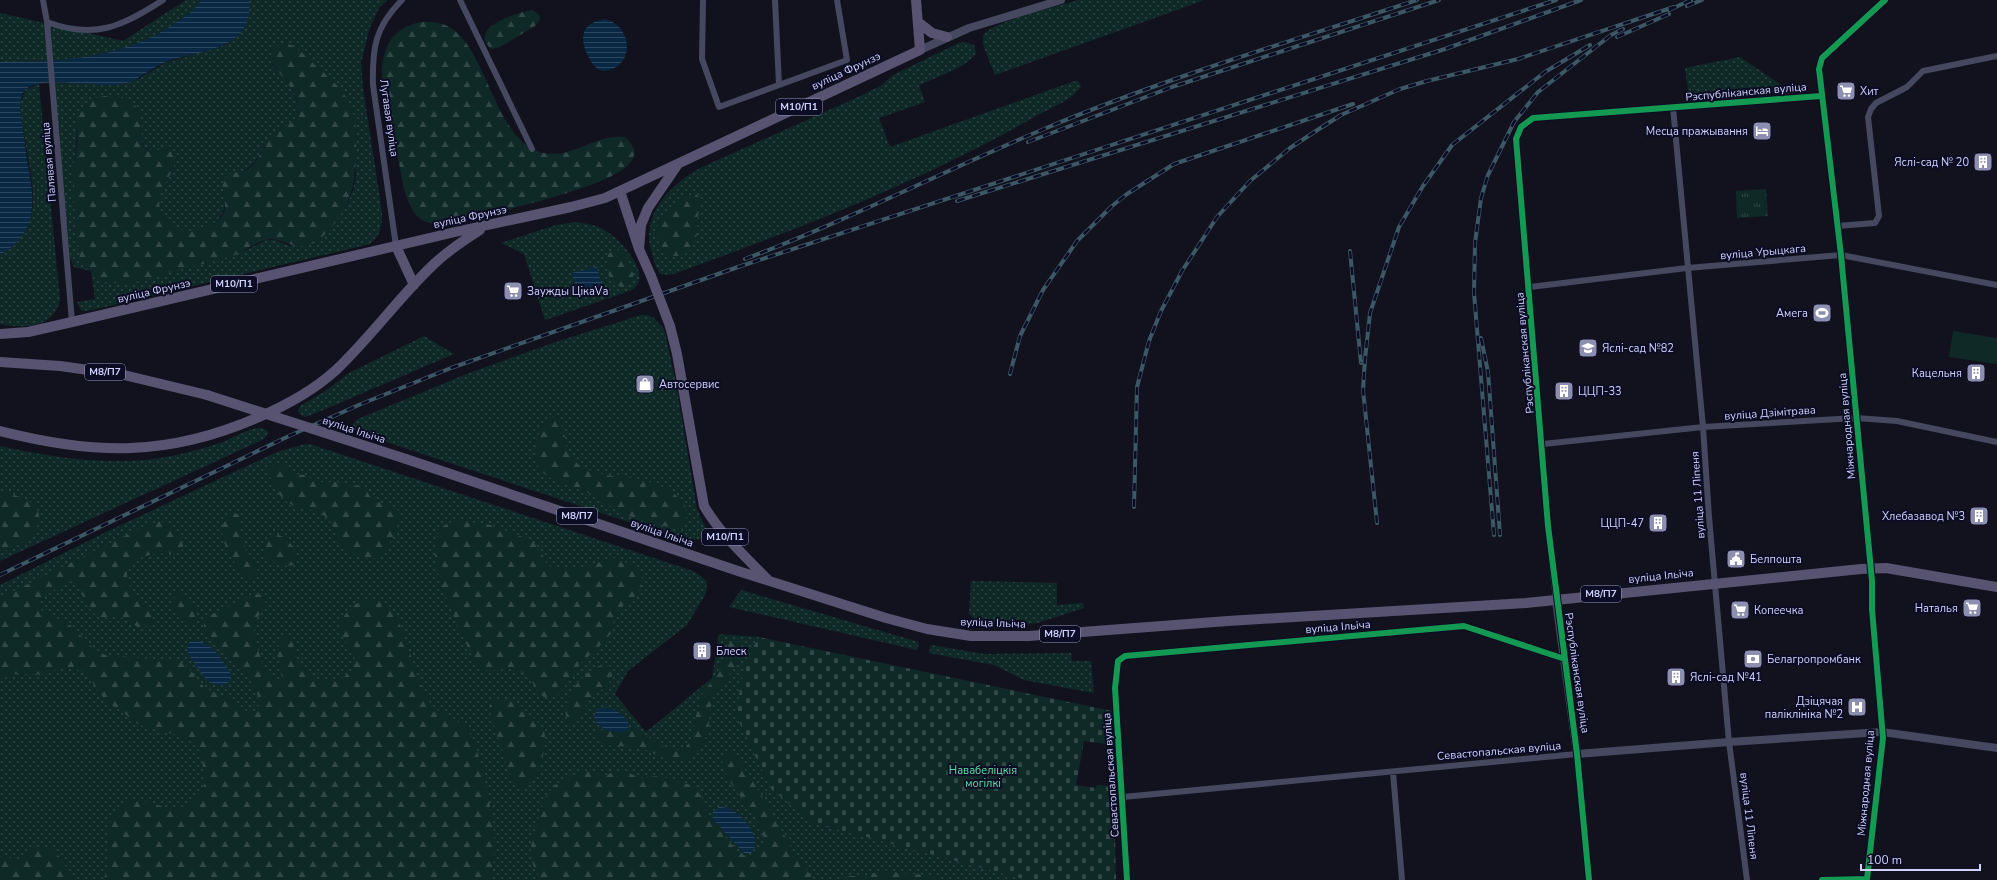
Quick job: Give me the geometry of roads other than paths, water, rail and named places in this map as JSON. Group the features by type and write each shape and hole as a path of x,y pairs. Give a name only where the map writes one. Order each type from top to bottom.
{"main road":[{"path":"916,0 920,50"},
{"path":"918,22 932,33 947,37"},
{"name":"вуліца Фрунзэ","path":"0,334 28,332 590,202 620,191 920,50"},
{"path":"639,249 642,225 648,208 678,164"},
{"name":"М10/П1","path":"620,191 639,249 670,326 677,354 704,506 713,522 727,539 768,580"},
{"name":"М10/П1","path":"0,431 69,446 135,449 209,436 244,424 284,407 317,386 336,370 435,263 485,226"},
{"path":"396,246 414,285"},
{"name":"вуліца Ільіча","path":"0,362 60,366 124,375 208,395 886,618 928,629 971,636 1029,636 1228,621 1556,601 1573,597 1715,582 1871,568 1886,568 1997,586"}],"street":[{"name":"Палявая вуліца","path":"43,0 47,22 72,322"},
{"path":"47,22 83,32 110,29 145,12 163,0"},
{"name":"Лугавая вуліца","path":"396,246 373,85 372,64 375,42 382,23 402,0"},
{"path":"460,0 532,149"},
{"path":"704,0 702,59 719,107 847,60 837,0"},
{"path":"775,0 779,85"},
{"path":"920,50 968,28 1045,2 1061,0"},
{"name":"Міжнародная вуліца","path":"1867,879 1882,732 1871,568 1841,255 1819,69 1822,58 1886,0"},
{"path":"1837,226 1875,223 1879,216 1868,117 1871,109 1876,104 1907,87 1923,71 1997,56"},
{"name":"Рэспубліканская вуліца","path":"1589,880 1577,754 1556,601 1548,526 1530,287 1516,140 1521,127 1533,118 1822,96"},
{"name":"вуліца 11 Ліпеня","path":"1673,108 1703,427 1729,742 1747,880"},
{"name":"вуліца Урыцкага","path":"1530,287 1687,268 1841,255 1997,285"},
{"name":"вуліца Дзімітрава","path":"1543,444 1703,427 1856,418 1897,421 1997,442"},
{"name":"вуліца Ільіча","path":"1116,669 1118,661 1125,656 1464,626 1565,659"},
{"name":"Севастопальская вуліца","path":"1116,669 1115,688 1123,796 1127,880"},
{"name":"Севастопальская вуліца","path":"1123,796 1577,754 1882,732 1997,748"},
{"path":"1392,772 1402,880"},
{"path":"1822,880 1867,879"}],"water":[{"path":"201,0 249,0 248,17 243,30 234,39 222,46 166,62 136,79 123,84 107,85 60,82 39,84 31,86 25,90 21,99 20,109 31,181 31,215 23,235 12,247 0,254 0,62 68,59 90,56 133,45 154,36 174,24 196,7"},
{"path":"605,19 614,23 621,29 627,46 626,55 621,63 614,68 603,71 594,66 588,56 583,43 583,37 587,27 597,21"},
{"path":"597,267 602,285 578,292 572,273"},
{"path":"191,641 204,643 215,651 231,674 229,682 219,685 215,684 210,682 203,675 189,654 188,644"},
{"path":"601,708 614,709 621,714 629,724 628,730 613,732 599,725 594,717 597,710"},
{"path":"719,807 727,808 734,812 742,817 748,824 755,839 754,847 751,853 744,853 713,819 713,812"}],"railway":[{"path":"745,259 821,229 1006,145 1090,110 1229,61 1417,0"},
{"path":"1028,142 1172,87 1439,0"},
{"path":"0,575 289,436 361,404 451,368 741,266 1556,0"},
{"path":"957,201 1445,49 1581,0"},
{"path":"1669,10 1691,0"},
{"path":"1687,6 1702,0"},
{"path":"1134,507 1137,387 1149,341 1161,311 1182,271 1217,217 1250,181 1290,148 1341,115 1400,89 1518,59 1674,7"},
{"path":"1617,37 1669,14"},
{"path":"1494,535 1474,293 1475,243 1481,198 1488,175 1514,122 1538,92 1611,35 1623,29"},
{"path":"1377,523 1363,390 1365,359 1370,313 1399,227 1423,186 1452,145 1545,72 1590,45"},
{"path":"1010,374 1020,336 1043,290 1077,241 1112,206 1127,194 1174,164 1353,104"},
{"path":"1350,251 1361,363"},
{"path":"1481,338 1488,372 1500,535"}],"place":[{"name":"Хит","path":"1846,91"},
{"name":"Месца пражывання","path":"1762,131"},
{"name":"Яслі-сад № 20","path":"1983,162"},
{"name":"Заужды ЦікаVа","path":"513,291"},
{"name":"Амега","path":"1822,313"},
{"name":"Яслі-сад №82","path":"1588,348"},
{"name":"Кацельня","path":"1976,373"},
{"name":"Автосервис","path":"645,384"},
{"name":"ЦЦП-33","path":"1564,391"},
{"name":"Хлебазавод №3","path":"1979,516"},
{"name":"ЦЦП-47","path":"1658,523"},
{"name":"Белпошта","path":"1736,559"},
{"name":"Наталья","path":"1972,608"},
{"name":"Копеечка","path":"1740,610"},
{"name":"Блеск","path":"702,651"},
{"name":"Белагропромбанк","path":"1753,659"},
{"name":"Яслі-сад №41","path":"1676,677"},
{"name":"Дзіцячая паліклініка №2","path":"1857,707"}],"park label":[{"name":"Навабеліцкія могілкі","path":"983,776"}]}
